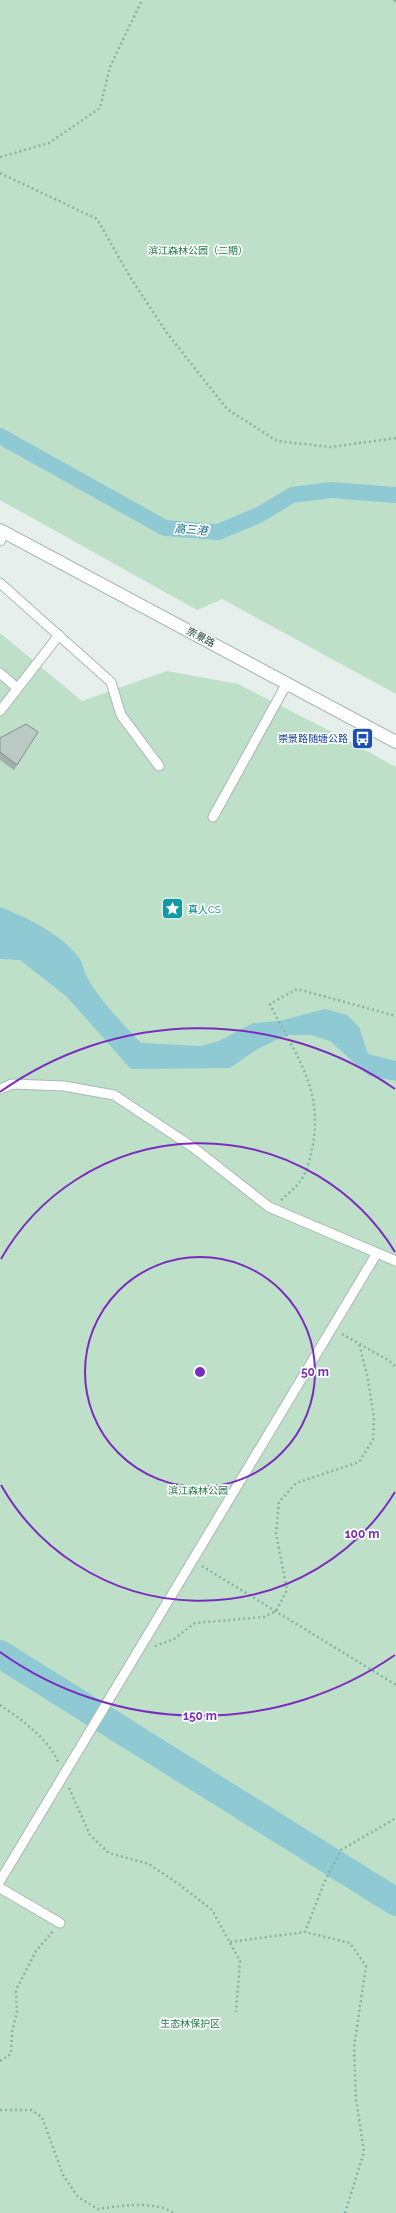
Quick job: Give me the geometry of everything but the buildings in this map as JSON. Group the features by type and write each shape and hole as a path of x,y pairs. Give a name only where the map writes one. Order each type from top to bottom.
{"street":[{"name":"崇景路","path":"2,535 287,683 396,742"}],"lane":[{"path":"0,583 111,682 121,715 159,766"},
{"path":"0,711 59,635"},
{"path":"0,673 17,688"},
{"path":"213,817 287,683"},
{"path":"0,1088 12,1084 64,1086 114,1095 194,1148 272,1208 396,1261"},
{"path":"0,1881 376,1253"},
{"path":"0,1888 60,1923"}],"path":[{"path":"0,157 49,143 100,108 110,67 142,0"},
{"path":"0,173 97,219 130,277 167,333 227,409 277,441 331,447 396,438"},
{"path":"272,1208 299,1183 309,1161 316,1130 312,1091 298,1056 270,1004 297,990 396,1016"},
{"path":"331,1329 359,1343 388,1360 396,1367"},
{"path":"136,1654 174,1639 195,1623 264,1617 276,1611 287,1590 276,1533 279,1502 296,1483 359,1462 373,1440 374,1417 367,1374 359,1343"},
{"path":"193,1560 396,1685"},
{"path":"0,1705 16,1716 42,1740 56,1759 90,1835 109,1853 150,1864 212,1910 240,1961 236,2012"},
{"path":"305,1932 324,1883 341,1850 396,1818"},
{"path":"0,2061 11,2054 12,2032 17,2012 16,1990 36,1952 60,1923"},
{"path":"230,1942 305,1932 350,1943 366,1966 354,2047 356,2098 364,2152 345,2213"},
{"path":"0,2110 31,2110 42,2117 63,2175 78,2197 98,2209 124,2205 155,2207 168,2210 173,2213"}],"green space":[{"name":"滨江森林公园（二期）","path":"0,0 396,0 396,694 222,599 197,610 0,500"},
{"name":"滨江森林公园","path":"0,633 82,701 167,671 238,684 338,735 396,767 396,2213 0,2213"}],"water":[{"path":"0,907 42,926 69,947 79,957 87,977 99,995 112,1012 141,1043 201,1046 219,1041 253,1023 279,1021 325,1009 347,1015 359,1027 368,1054 396,1061 396,1081 369,1076 330,1041 311,1035 287,1035 256,1050 230,1068 131,1069 66,996 20,960 0,959"}],"waterway":[{"name":"高三港","path":"0,436 165,528 218,532 259,515 292,495 331,490 396,495"},
{"path":"0,1654 396,1902"}],"place":[{"name":"崇景路随塘公路","path":"363,738"},
{"name":"真人CS","path":"173,909"}],"park label":[{"name":"生态林保护区","path":"190,2023"}]}
